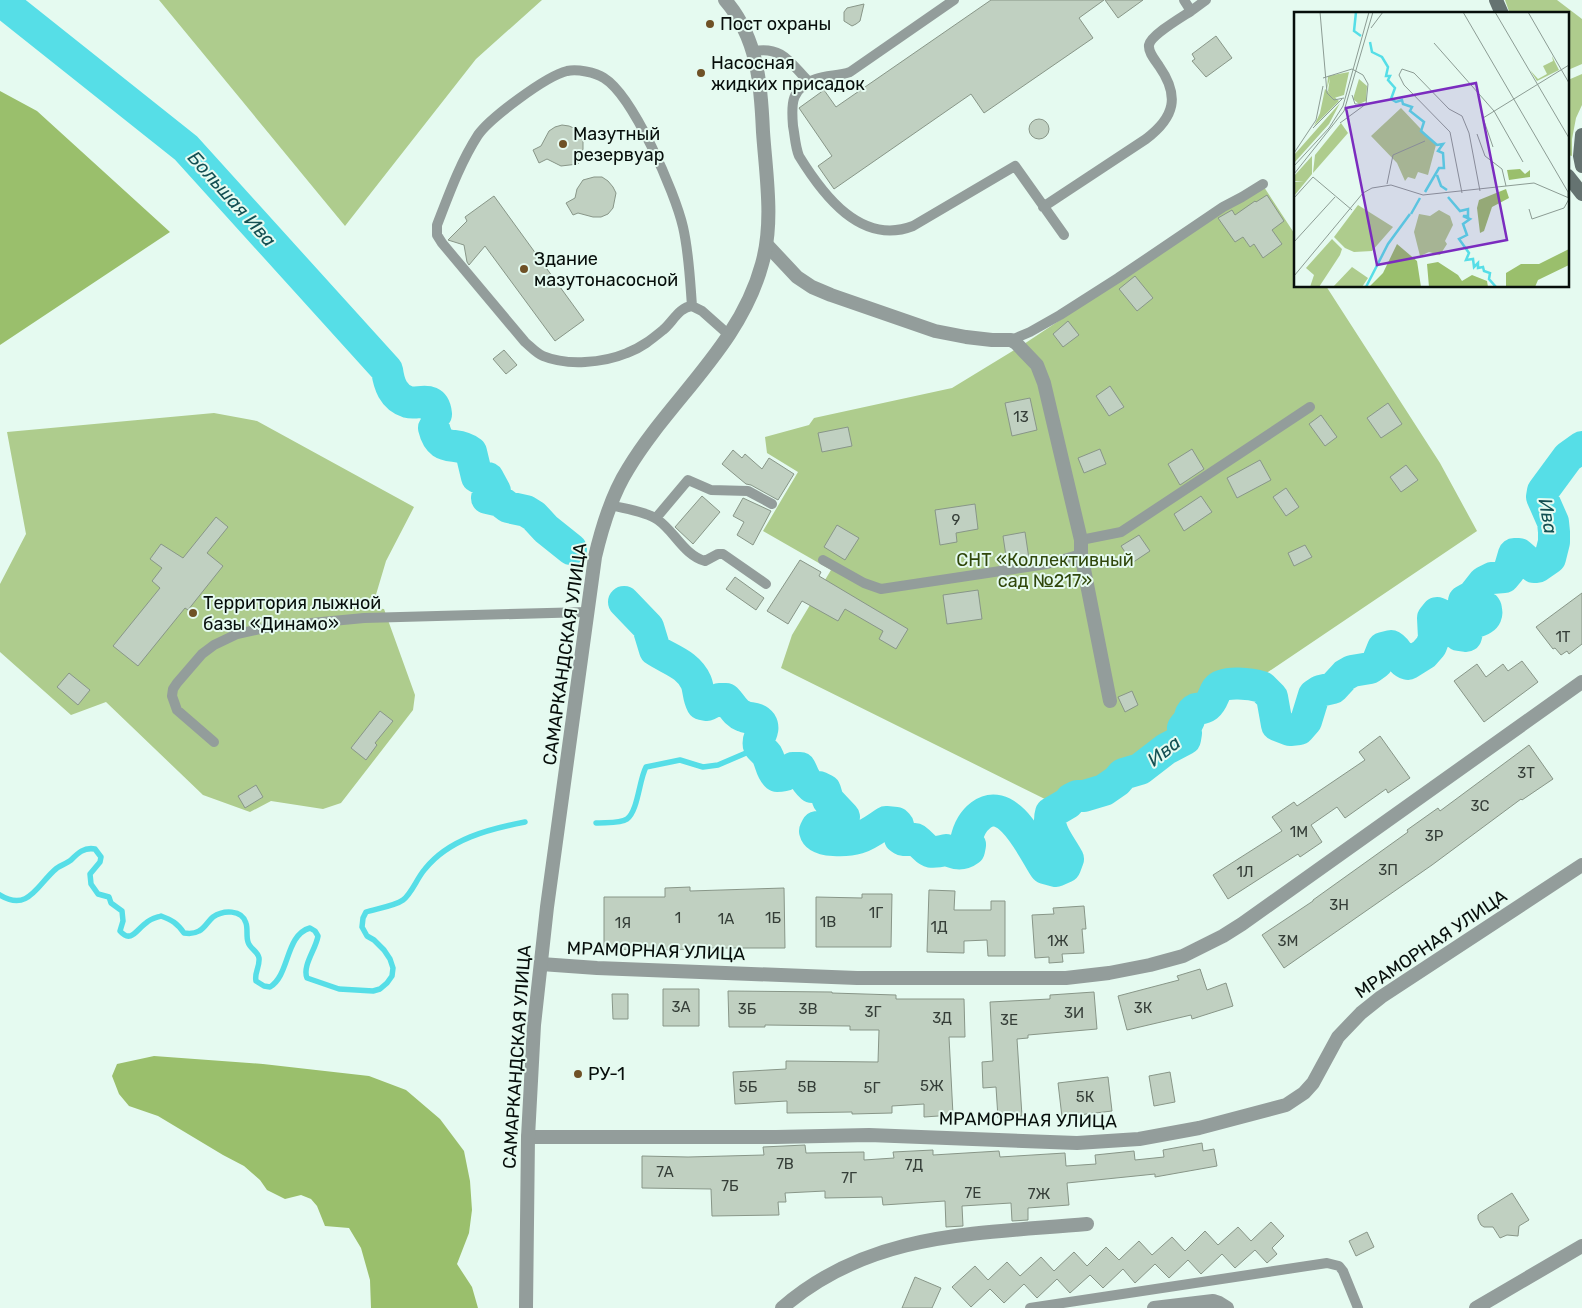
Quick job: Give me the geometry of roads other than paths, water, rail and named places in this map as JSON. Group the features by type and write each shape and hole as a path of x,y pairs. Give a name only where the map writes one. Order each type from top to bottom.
{"main road":[{"path":"1496,0 1501,12"},
{"path":"1582,135 1580,156 1582,166"},
{"path":"1570,179 1582,194"}],"street":[{"name":"САМАРКАНДСКАЯ УЛИЦА","path":"526,1308 528,1137 534,1025 540,964 595,558 610,506 618,487 638,453 729,335 755,285 767,245 768,223 761,100 754,51 742,24 725,0"},
{"path":"767,245 797,277 812,287 934,331 966,338 1011,340 1021,346 1037,364 1044,383 1081,547 1110,701"},
{"name":"МРАМОРНАЯ УЛИЦА","path":"540,964 857,978 1036,979 1089,976 1150,965 1197,950 1242,924 1582,682"},
{"name":"МРАМОРНАЯ УЛИЦА","path":"528,1137 869,1135 1077,1143 1139,1139 1200,1128 1286,1105 1304,1093 1312,1083 1338,1037 1361,1013 1381,997 1582,865"},
{"path":"782,1308 833,1272 859,1260 894,1248 944,1237 1087,1224"},
{"path":"1476,1308 1582,1246"},
{"path":"1154,1308 1204,1302 1219,1303 1226,1308"}],"lane":[{"path":"954,0 850,72 823,77 809,82 798,91 792,101 796,148 805,165 831,202 852,218 871,226 891,231 906,229 1015,166 1064,235"},
{"path":"1184,0 1191,11"},
{"path":"1043,206 1146,139 1161,126 1171,109 1172,97 1166,77 1150,51 1149,44 1154,37 1206,0"},
{"path":"754,51 764,49 778,52 809,82"},
{"path":"692,306 688,252 678,206 633,112 613,84 602,76 577,71 566,72 543,82 490,122 479,134 459,169 437,225 437,235 525,342 533,349 541,355 550,358 569,361 600,360 616,357 643,345 666,327 683,309 692,306 702,311 729,335"},
{"path":"1011,340 1030,332 1068,310 1223,207 1242,198 1263,184"},
{"path":"823,560 864,583 881,589 1048,564 1081,547 1121,532 1310,407"},
{"path":"656,518 688,480 711,490 748,491 772,504"},
{"path":"610,506 656,518 688,550 700,559 705,561 718,554 723,554 766,584"},
{"path":"214,742 177,710 172,696 173,689 202,654 214,645 237,634 269,627 364,618 587,612"},
{"path":"1030,1308 1327,1263 1339,1266 1343,1271 1358,1308"}],"waterway":[{"name":"Большая Ива","path":"0,0 186,148 387,370 395,393 408,402 429,402 435,408 436,414"},
{"name":"Большая Ива","path":"434,428 440,441 444,444 460,447 471,452 477,477 481,479 488,478 495,491 488,493 487,498 500,501 508,507 526,511 571,549"},
{"name":"Ива","path":"624,602 648,627 655,650 678,663 693,676 702,704 707,705 719,699 726,699 740,715 761,723 762,729 758,743 767,755 773,772 777,776 783,776 793,768 800,768 812,787 819,787 825,790 828,800 844,817 836,826 817,827 815,831 817,835 834,840 853,839 865,835 886,822 896,823 900,838 903,840 915,839 930,852 946,850 960,853 969,850 970,845 966,841 973,823 978,817 991,811 1001,812 1011,818 1019,828 1045,868 1056,871 1065,867 1068,859 1052,831 1051,813 1077,796 1084,796 1104,790 1123,774 1140,769 1166,749 1185,739 1186,733 1183,728 1188,722 1191,713 1196,709 1207,706 1217,689 1221,686 1238,684 1262,687 1272,697 1277,725 1290,730 1299,729 1306,721 1314,695 1320,691 1333,688 1345,675 1352,671 1370,668 1377,663 1383,648 1391,646 1403,661 1408,664 1424,654 1431,646 1434,638 1433,618 1437,613 1444,616 1459,635 1466,636 1469,624 1484,618 1486,608 1482,604 1467,605 1464,601 1473,596 1484,582 1492,578 1504,577 1509,571 1514,554 1519,554 1534,567 1550,558 1554,542 1553,522 1542,497 1543,491 1568,457 1582,447"},
{"path":"596,823 620,822 631,815 646,767 680,760 703,767 718,765 753,750 764,751"},
{"path":"0,895 10,900 26,898 57,868 82,851 95,849 101,857 100,862 90,874 91,884 98,894 109,897 111,903 122,911 123,921 120,931 124,935 131,936 149,920 161,916 174,922 184,933 190,934 201,930 217,915 227,912 236,913 244,918 247,925 248,942 258,956 256,981 270,987 281,974 296,938 310,928 318,936 306,968 307,978 339,989 373,991 380,989 387,983 392,976 393,968 384,950 367,936 362,927 366,912 390,906 403,900 422,873 435,859 458,843 484,832 525,822"}],"place":[{"name":"Пост охраны","path":"710,24"},
{"name":"Насосная жидких присадок","path":"701,73"},
{"name":"Мазутный резервуар","path":"563,144"},
{"name":"Здание мазутонасосной","path":"524,269"},
{"name":"Территория лыжной базы «Динамо»","path":"193,613"},
{"name":"РУ-1","path":"578,1074"}],"park label":[{"name":"СНТ «Коллективный сад №217»","path":"1045,570"}]}
